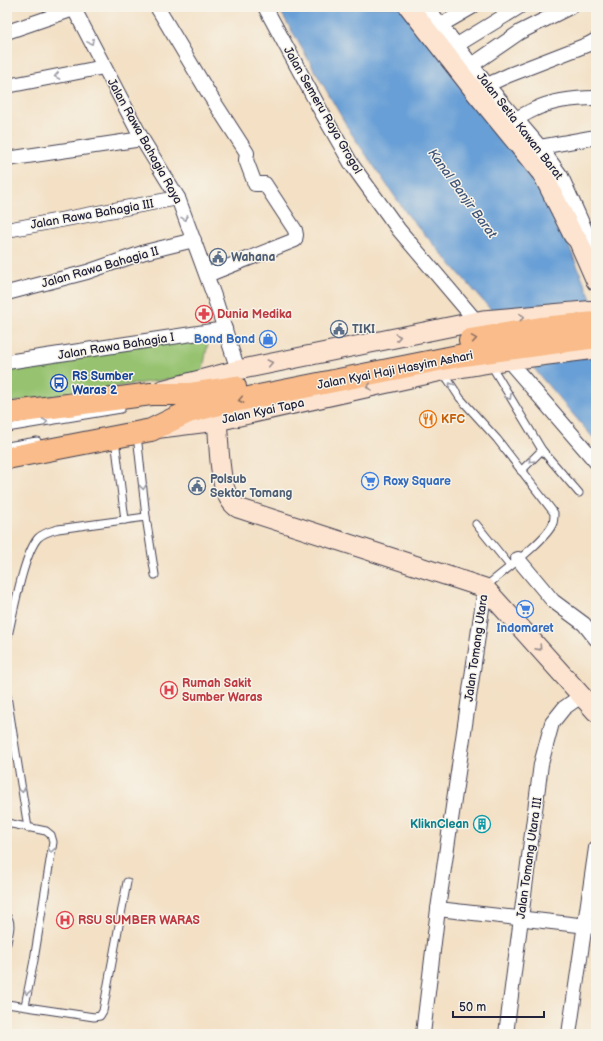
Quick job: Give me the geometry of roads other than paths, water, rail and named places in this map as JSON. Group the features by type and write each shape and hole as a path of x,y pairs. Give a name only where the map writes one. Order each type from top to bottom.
{"main road":[{"name":"Jalan Setia Kawan Barat","path":"409,7 474,92 543,175 586,235"},
{"name":"Jalan Setia Kawan Barat","path":"586,235 578,240 596,281"},
{"name":"Jalan Setia Kawan Barat","path":"586,235 574,241 596,293"},
{"path":"7,413 156,397 173,387 238,370 479,321 596,310"},
{"name":"Jalan Kyai Haji Hasyim Ashari","path":"218,405 317,371 459,341 541,328 596,323"},
{"name":"Jalan Kyai Haji Hasyim Ashari","path":"156,397 189,403 218,405 463,355 596,337"},
{"path":"505,360 596,349"},
{"name":"Jalan Kyai Tapa","path":"7,458 115,436 218,405 505,360"},
{"name":"Jalan Kyai Haji Hasyim Ashari","path":"149,427 189,403"},
{"name":"Jalan Tomang Utara","path":"218,405 222,480 226,496 232,505 485,588"},
{"path":"485,588 596,712"}],"street":[{"path":"157,7 209,94 247,153 246,160 255,184 265,184 295,230 296,235 295,240 207,275"},
{"name":"Jalan Semeru Raya Grogol","path":"265,7 352,165 399,230 479,321"},
{"name":"Jalan Setia Kawan Barat","path":"427,7 487,85 540,147 562,176 586,235 596,254"},
{"path":"441,25 472,7"},
{"path":"456,45 519,7"},
{"path":"472,65 520,32 570,7"},
{"path":"7,32 74,8"},
{"name":"Jalan Rawa Bahagia Raya","path":"74,8 142,139 178,198 207,275 238,370"},
{"path":"487,85 596,40"},
{"path":"7,86 104,66"},
{"path":"516,119 535,108 556,102 578,98 596,98"},
{"path":"540,147 596,137"},
{"path":"7,159 142,139"},
{"name":"Jalan Rawa Bahagia III","path":"7,230 178,198"},
{"name":"Jalan Rawa Bahagia II","path":"7,293 87,272 145,252 194,240"},
{"name":"Jalan Rawa Bahagia I","path":"7,362 225,329"},
{"path":"505,360 596,462"},
{"path":"514,562 553,601 584,624 596,639"},
{"name":"Jalan Tomang Utara","path":"423,1034 438,909 485,588"},
{"name":"Jalan Tomang Utara III","path":"506,1034 541,764 552,723 564,708 581,696"},
{"path":"569,1034 590,926 596,848"},
{"path":"438,909 590,926"}],"lane":[{"path":"505,360 542,450 579,493"},
{"path":"442,371 460,398 497,439 554,514 554,521 551,527 539,542 485,588"},
{"path":"7,428 130,407"},
{"path":"149,427 146,517 155,575"},
{"path":"115,436 125,520"},
{"path":"7,446 45,440"},
{"path":"521,471 542,450"},
{"path":"7,640 26,562 38,538 46,532 58,529 146,517"},
{"path":"476,524 514,562"},
{"path":"7,696 28,828"},
{"path":"7,823 46,831 51,835 53,842 25,1006"},
{"path":"7,1004 94,1017 100,1016 103,1011 127,882"},
{"path":"7,917 9,918 10,922 7,943"}],"water":[{"name":"Kanal Banjir Barat","path":"278,7 404,7 543,184 591,299 596,307 596,441 540,376 492,311 407,214 351,133"}],"place":[{"name":"Wahana","path":"218,257"},
{"name":"Dunia Medika","path":"204,314"},
{"name":"TIKI","path":"339,329"},
{"name":"Bond Bond","path":"268,339"},
{"name":"RS Sumber Waras 2","path":"59,383"},
{"name":"KFC","path":"428,419"},
{"name":"Roxy Square","path":"370,481"},
{"name":"Polsub Sektor Tomang","path":"197,486"},
{"name":"Indomaret","path":"525,609"},
{"name":"Rumah Sakit Sumber Waras","path":"169,690"},
{"name":"KliknClean","path":"482,824"},
{"name":"RSU SUMBER WARAS","path":"65,920"}]}
